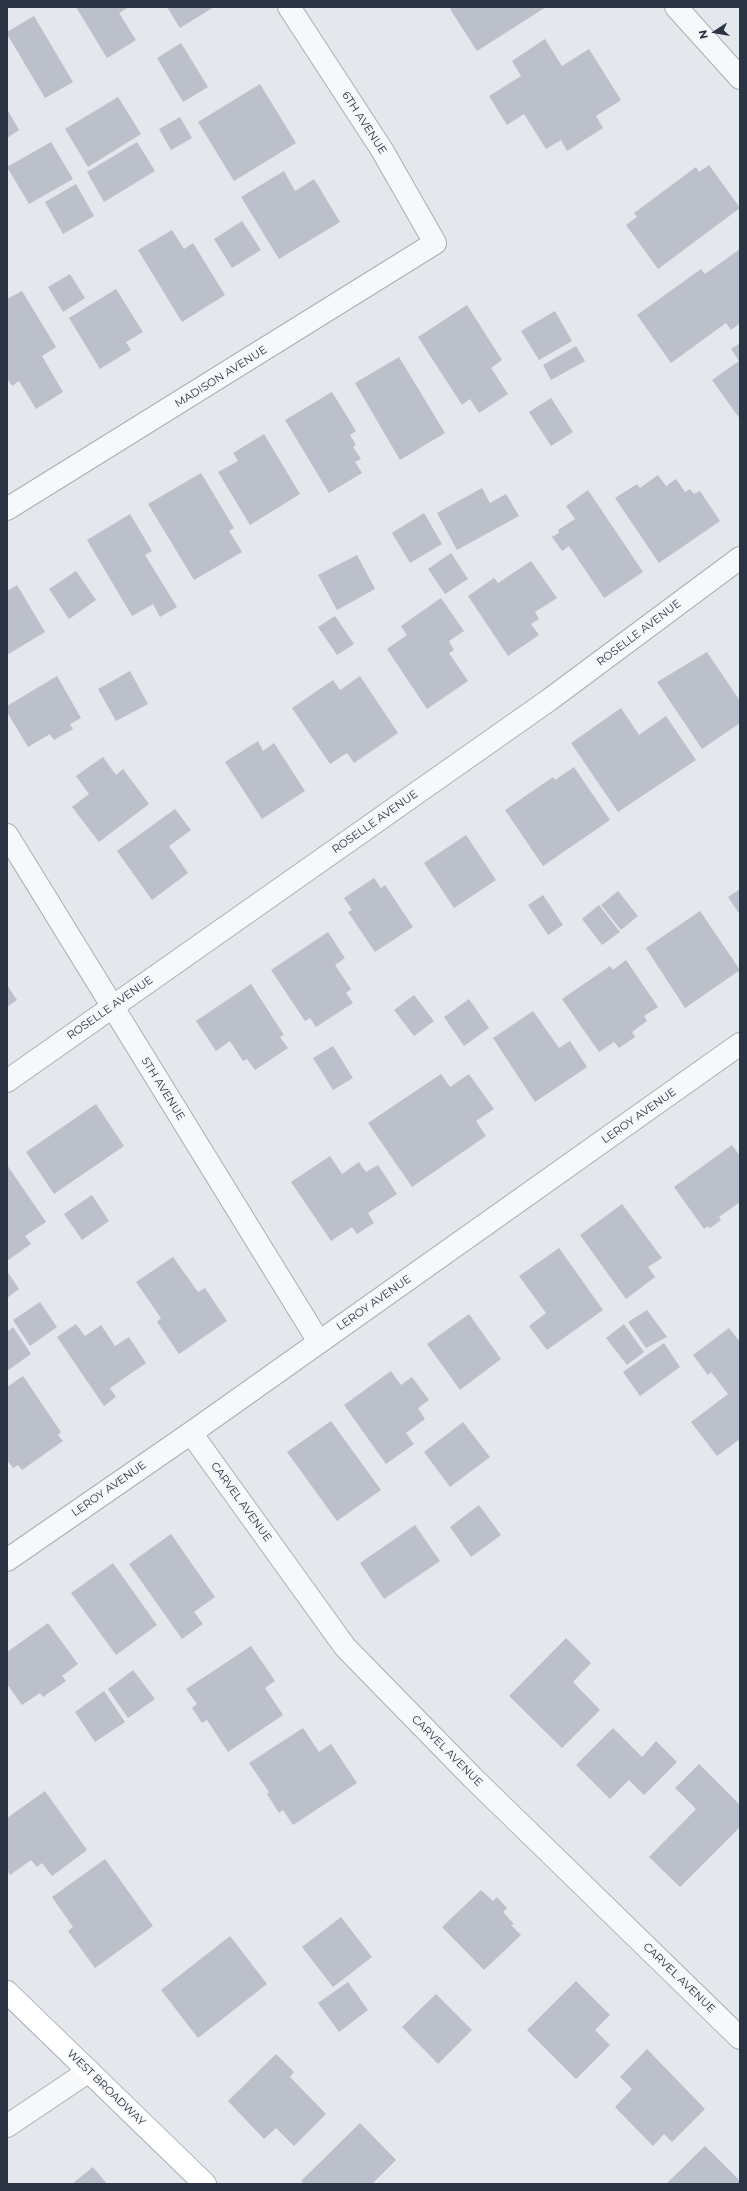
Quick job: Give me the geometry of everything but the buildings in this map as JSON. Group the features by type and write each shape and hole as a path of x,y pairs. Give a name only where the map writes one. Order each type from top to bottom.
{"main road":[{"name":"WEST BROADWAY","path":"7,1992 205,2184"}],"street":[{"name":"6TH AVENUE","path":"289,7 382,150 435,243"},
{"path":"676,7 740,78"},
{"name":"MADISON AVENUE","path":"7,510 435,243"},
{"name":"ROSELLE AVENUE","path":"7,1081 549,700 740,558"},
{"name":"5TH AVENUE","path":"7,835 319,1342"},
{"name":"LEROY AVENUE","path":"7,1560 191,1433 740,1044"},
{"name":"CARVEL AVENUE","path":"191,1433 345,1647 473,1778 740,2038"},
{"path":"7,2126 89,2071"}]}
